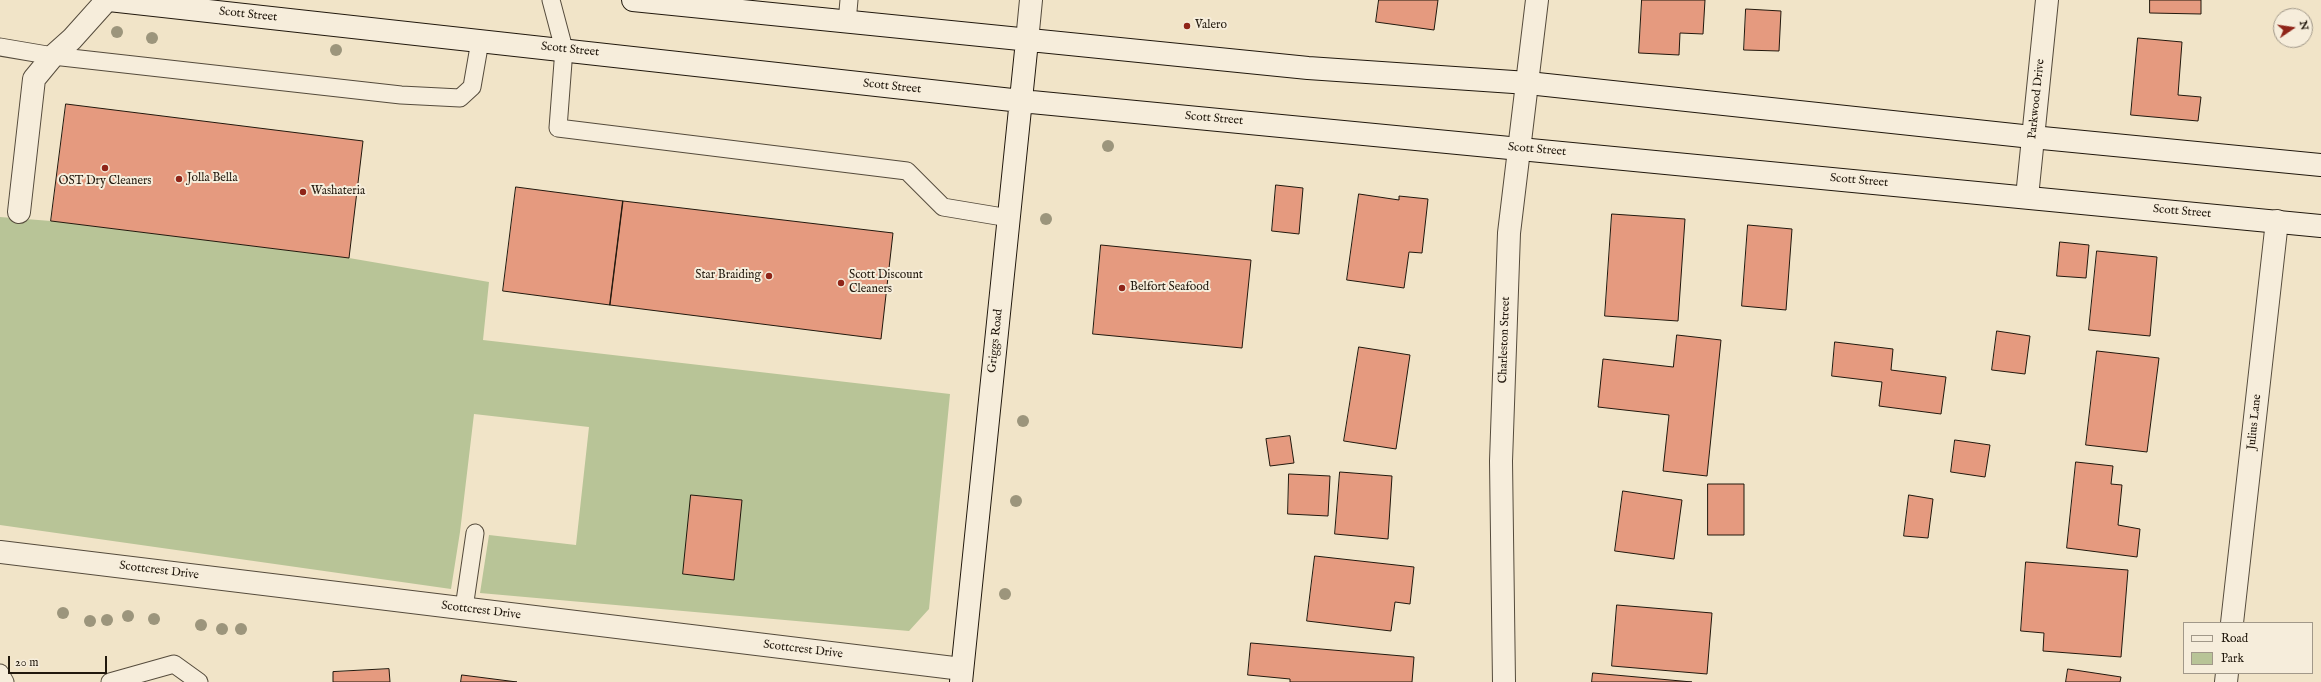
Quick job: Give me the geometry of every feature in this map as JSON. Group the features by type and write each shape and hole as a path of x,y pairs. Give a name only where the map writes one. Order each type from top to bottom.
{"main road":[{"name":"Scott Street","path":"108,0 1021,101 2321,226"},
{"path":"19,212 34,79 53,56 72,39 108,0"},
{"path":"633,0 1027,41 1308,68 1528,83 2032,137 2321,165"},
{"name":"Griggs Road","path":"962,675 1031,0"},
{"name":"Charleston Street","path":"1504,682 1501,453 1509,233 1537,0"},
{"name":"Parkwood Drive","path":"2027,197 2047,0"},
{"name":"Julius Lane","path":"2232,622 2278,221"},
{"name":"Scottcrest Drive","path":"0,552 464,608 962,675"}],"lane":[{"path":"551,0 564,50 558,128 907,171 943,207 1009,218"},
{"path":"847,22 849,0"},
{"path":"0,47 53,56 401,95 460,98 472,87 480,41"},
{"path":"464,608 475,533"},
{"path":"110,682 174,664 199,682"},
{"path":"0,673 5,682"}],"green space":[{"path":"0,217 51,221 349,258 489,282 483,340 950,394 929,609 909,631 480,593 489,535 576,545 589,427 474,414 460,532 451,589 0,525"}],"building":[{"path":"1379,0 1438,0 1434,30 1376,22"},
{"path":"1642,0 1705,0 1703,34 1680,33 1679,55 1639,53"},
{"path":"2150,0 2201,0 2201,14 2150,13"},
{"path":"1746,9 1781,11 1779,51 1744,50"},
{"path":"2138,38 2182,42 2178,95 2201,97 2198,121 2131,115"},
{"path":"66,104 363,141 349,258 51,221"},
{"path":"1276,185 1303,188 1299,234 1272,231"},
{"path":"516,187 623,201 610,305 503,291"},
{"path":"1359,194 1399,200 1399,196 1428,199 1422,253 1409,252 1404,288 1347,280"},
{"path":"623,201 893,233 881,339 610,305"},
{"path":"1612,214 1685,219 1678,321 1605,316"},
{"path":"1748,225 1792,229 1786,310 1742,306"},
{"path":"2060,242 2089,245 2086,278 2057,276"},
{"path":"1101,245 1251,260 1242,348 1093,334"},
{"path":"2097,251 2157,257 2150,336 2089,330"},
{"path":"1997,331 2030,336 2025,374 1992,370"},
{"path":"1677,335 1721,340 1707,476 1663,471 1669,415 1598,407 1603,359 1673,367"},
{"path":"1835,342 1893,349 1891,370 1946,377 1941,414 1879,406 1882,382 1832,376"},
{"path":"1359,347 1410,355 1396,449 1344,441"},
{"path":"2097,351 2159,358 2147,452 2086,445"},
{"path":"1290,436 1294,463 1270,466 1266,439"},
{"path":"1955,440 1990,445 1985,477 1951,472"},
{"path":"2076,462 2113,466 2111,484 2122,485 2118,525 2140,529 2137,557 2067,548"},
{"path":"1340,472 1392,476 1388,539 1335,534"},
{"path":"1289,474 1330,476 1328,516 1288,514"},
{"path":"1708,484 1744,484 1744,535 1708,535"},
{"path":"1623,491 1682,500 1674,559 1615,551"},
{"path":"691,495 742,500 734,580 683,574"},
{"path":"1909,495 1933,499 1928,538 1904,536"},
{"path":"1315,556 1414,567 1410,604 1395,602 1391,631 1307,621"},
{"path":"2026,562 2128,570 2121,657 2043,651 2044,633 2021,631"},
{"path":"1617,605 1712,613 1707,674 1612,666"},
{"path":"1251,643 1414,657 1412,682 1290,682 1290,679 1248,675"},
{"path":"389,669 390,682 333,682 333,672"},
{"path":"2068,669 2121,677 2120,682 2066,682"},
{"path":"1593,673 1692,682 1592,682"},
{"path":"462,675 517,682 461,682"}],"place":[{"name":"Valero","path":"1187,26"},
{"name":"OST Dry Cleaners","path":"105,168"},
{"name":"Jolla Bella","path":"179,179"},
{"name":"Washateria","path":"303,192"},
{"name":"Star Braiding","path":"769,276"},
{"name":"Scott Discount Cleaners","path":"841,283"},
{"name":"Belfort Seafood","path":"1122,288"}]}
